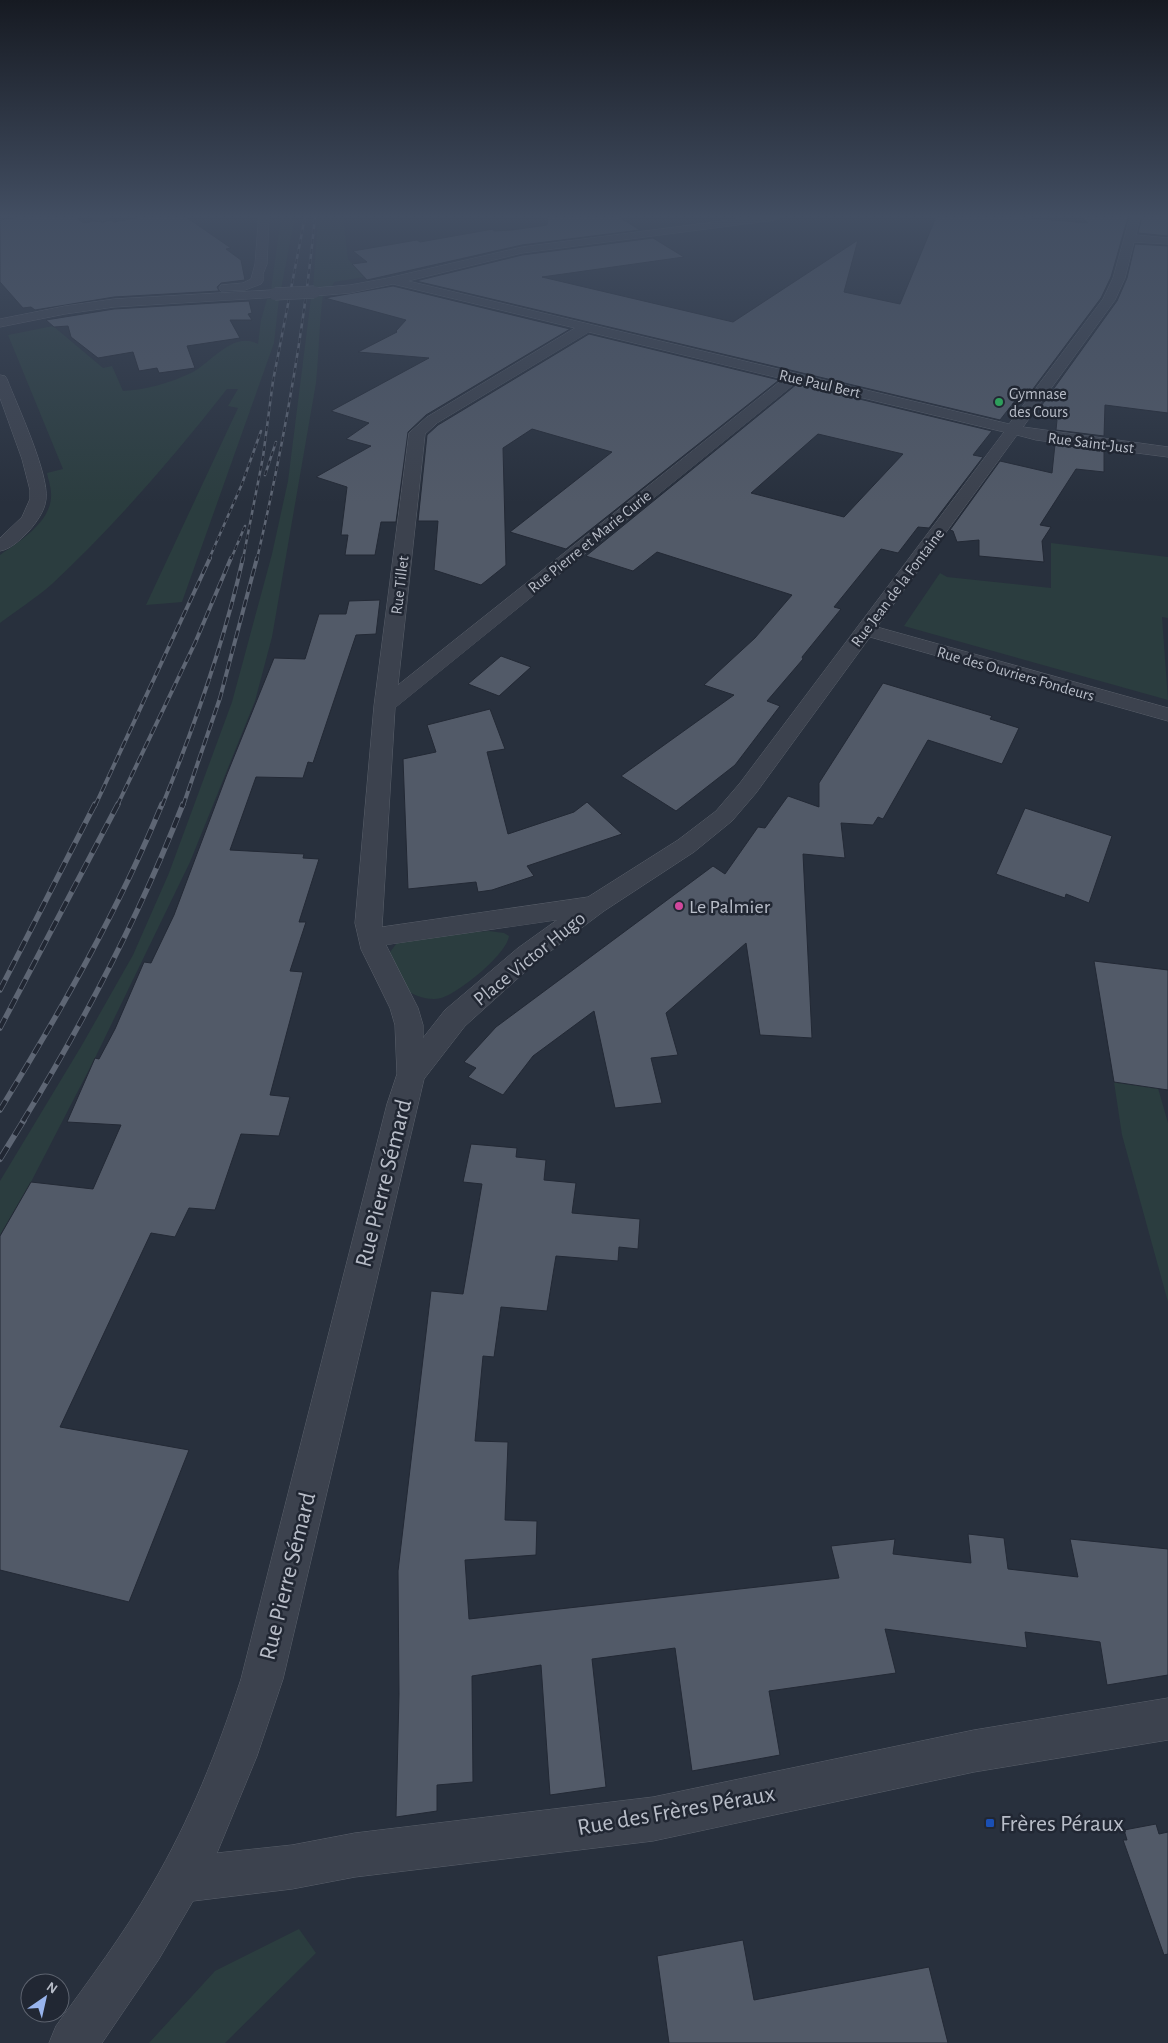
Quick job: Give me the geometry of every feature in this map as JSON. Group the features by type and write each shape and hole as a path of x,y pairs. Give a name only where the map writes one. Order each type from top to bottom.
{"street":[{"path":"0,323 59,312"},
{"name":"Rue Paul Bert","path":"525,312 1013,430"},
{"name":"Rue Jean de la Fontaine","path":"595,905 664,862 714,825 748,788 1100,312"},
{"name":"Rue Tillet","path":"370,938 369,906 385,706 417,433 432,420 587,327"},
{"name":"Rue Pierre et Marie Curie","path":"385,706 794,377"},
{"path":"0,379 39,492 36,508 31,516 17,532 0,546"},
{"name":"Rue Saint-Just","path":"1013,430 1036,435 1168,452"},
{"name":"Rue des Ouvriers Fondeurs","path":"865,630 1168,715"},
{"name":"Place Victor Hugo","path":"370,938 595,905"},
{"name":"Place Victor Hugo","path":"411,1074 455,1018 543,942 595,905"},
{"path":"370,938 404,1008 409,1025 411,1074"},
{"name":"Rue Pierre Sémard","path":"73,2043 134,1954 180,1880 232,1766 247,1727 262,1679 402,1104 411,1074"},
{"name":"Rue des Frères Péraux","path":"180,1880 292,1867 355,1855 653,1819 974,1751 1168,1719"}],"shaded area":[{"path":"263,312 277,312 274,343 182,602 146,605 238,408 228,406 238,389 227,389 143,490 76,561 46,589 0,623 0,555 34,529 47,513 51,490 47,473 63,469 8,335 53,326 103,368 112,366 123,391 149,388 175,380 198,369 222,350 240,341 258,344"},
{"path":"309,312 321,312 316,383 272,637 255,701 190,862 95,1058 31,1182 0,1235 0,1181 82,1045 133,955 169,873 232,702 272,554 288,481"},
{"path":"1051,543 1168,557 1168,618 1162,617 1168,700 904,626 940,573 947,577 1051,588"},
{"path":"489,931 504,933 509,936 506,944 500,953 481,972 459,989 441,998 432,999 422,998 413,994 403,985 390,952 397,943 416,937"},
{"path":"1114,1082 1158,1088 1168,1123 1168,1302 1122,1135"},
{"path":"299,1929 316,1953 225,2043 149,2043 215,1971"}],"building":[{"path":"93,312 252,313 248,314 252,320 230,320 240,338 187,346 195,368 159,373 157,368 139,371 133,352 98,358 71,337 68,326 54,327 46,320"},
{"path":"378,312 501,312 570,329 426,415 408,432 396,522 381,522 375,555 345,555 348,535 341,535 347,487 316,477 371,446 346,439 369,423 331,411 429,358 358,352 397,332 406,320"},
{"path":"548,312 692,312 733,322 748,312 1090,312 1024,401 1018,397 1000,420"},
{"path":"1109,312 1168,312 1168,413 1105,405 1104,436 1056,430 1057,420 1039,409"},
{"path":"589,334 779,380 566,549 510,532 612,452 532,429 503,448 506,565 481,585 434,570 438,521 418,521 427,435 438,425"},
{"path":"797,384 992,431 973,455 983,457 929,528 918,527 898,553 881,549 834,607 841,609 802,657 803,659 767,701 780,706 735,765 676,811 621,776 734,695 704,685 755,638 792,595 657,552 633,571 586,556","holes":["818,434 903,454 844,517 751,493"]},
{"path":"1055,444 1104,451 1104,472 1076,469 1040,525 1051,527 1042,541 1044,562 979,556 979,540 957,542 953,531 950,530 1000,461 1052,473"},
{"path":"380,600 376,634 356,635 313,763 308,762 303,778 256,777 230,850 304,854 303,858 319,859 299,922 306,922 290,971 303,972 270,1095 290,1097 279,1136 241,1134 215,1210 189,1208 175,1237 151,1233 60,1427 189,1450 129,1602 0,1570 0,1236 31,1182 93,1189 121,1125 67,1122 95,1058 99,1059 115,1029 144,962 151,963 174,915 227,774 274,658 305,659 319,614 346,614 349,601"},
{"path":"501,656 531,667 499,696 468,684"},
{"path":"883,683 992,716 990,719 1019,728 1002,764 928,740 883,819 878,817 873,825 841,823 845,858 803,854 812,1038 760,1035 746,943 666,1013 678,1055 651,1058 662,1103 615,1108 594,1011 533,1056 503,1095 468,1077 476,1068 464,1062 496,1027 713,866 725,874 758,827 765,828 788,796 819,807 819,783"},
{"path":"490,709 505,749 487,752 508,834 574,812 587,802 622,834 527,866 534,876 492,890 478,892 476,882 408,889 403,759 436,752 427,725"},
{"path":"1025,808 1112,836 1089,903 1066,894 1065,898 996,874"},
{"path":"1094,961 1168,970 1168,1090 1114,1082"},
{"path":"471,1144 517,1148 516,1157 546,1160 544,1180 576,1183 572,1213 640,1219 638,1249 619,1247 618,1261 556,1256 547,1311 501,1307 494,1357 483,1356 475,1441 508,1442 505,1520 537,1521 536,1555 465,1560 469,1619 839,1578 831,1546 895,1539 893,1554 971,1563 968,1534 1004,1538 1008,1569 1078,1577 1070,1539 1168,1549 1168,1675 1107,1685 1100,1642 1025,1632 1027,1648 885,1629 896,1673 769,1691 780,1755 692,1771 675,1648 592,1659 606,1787 550,1795 541,1665 472,1676 473,1782 437,1785 437,1811 396,1817 399,1694 398,1571 431,1291 463,1294 482,1184 463,1182"},
{"path":"1156,1824 1159,1834 1168,1832 1168,1954 1164,1955 1123,1840 1127,1840 1124,1830"},
{"path":"743,1940 754,2000 929,1967 948,2043 669,2043 657,1956"}],"railway":[{"path":"243,559 263,457 273,381 286,312"},
{"path":"257,559 292,389 304,312"},
{"path":"209,559 242,484 261,431"},
{"path":"265,475 276,442"},
{"path":"231,559 245,526"},
{"path":"95,806 210,558"},
{"path":"118,805 195,643 231,558"},
{"path":"162,806 208,684 243,558"},
{"path":"183,806 220,698 257,558"},
{"path":"0,990 95,804"},
{"path":"0,1110 87,960 127,883 162,804"},
{"path":"23,1121 90,1005 110,966 149,886 183,804"},
{"path":"0,1028 118,805"},
{"path":"0,1159 24,1120"}],"place":[{"name":"Gymnase des Cours","path":"999,402"},
{"name":"Le Palmier","path":"679,906"},
{"name":"Frères Péraux","path":"990,1823"}]}
